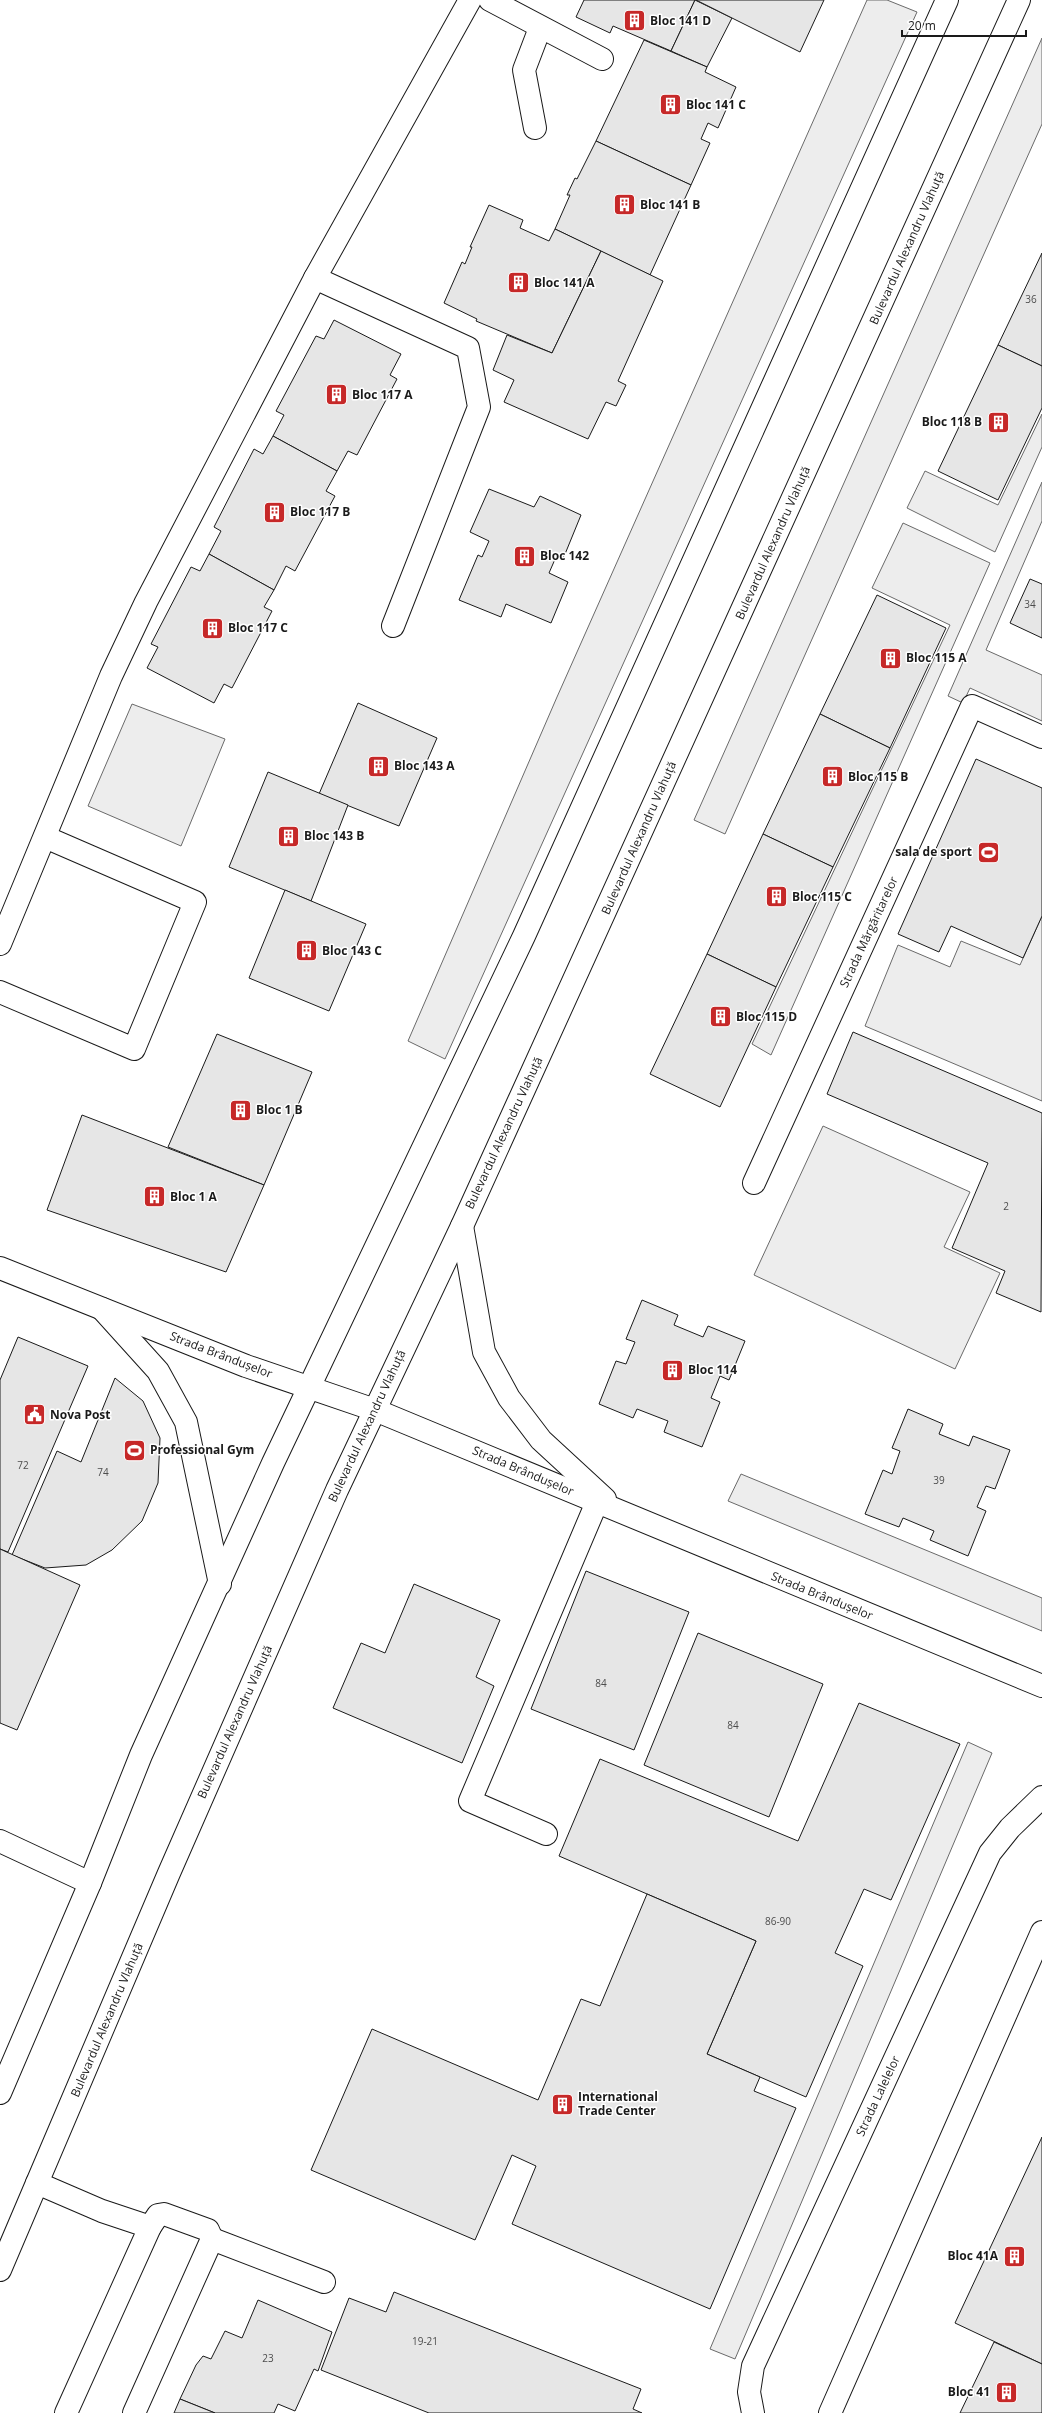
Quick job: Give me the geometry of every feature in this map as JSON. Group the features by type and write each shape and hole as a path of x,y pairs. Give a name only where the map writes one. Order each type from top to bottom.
{"main road":[{"path":"0,944 111,676 146,602 315,278 470,0"},
{"path":"490,0 540,28 602,59"},
{"path":"0,2093 90,1883 141,1755 220,1584 273,1463 310,1389 524,936 947,0"},
{"name":"Bulevardul Alexandru Vlahuță","path":"0,2270 178,1851 334,1497 462,1226 1020,0"},
{"path":"535,128 524,70 540,28"},
{"path":"315,278 468,348 479,407 393,626"},
{"name":"Strada Mărgăritarelor","path":"754,1183 972,706 1042,737"},
{"path":"0,992 134,1049 195,902 45,837"},
{"path":"462,1226 472,1295 484,1352 509,1398 541,1440 621,1513"},
{"name":"Strada Brândușelor","path":"0,1268 246,1366 375,1410 1042,1686"},
{"path":"102,1309 158,1370 186,1422 220,1584"},
{"path":"546,1834 470,1801 597,1502"},
{"name":"Strada Lalelelor","path":"754,2413 749,2392 752,2366 990,1853 1010,1828 1042,1797"},
{"path":"0,1842 90,1883"},
{"path":"830,2413 1042,1932"},
{"path":"37,2183 102,2211 150,2227"},
{"path":"66,2413 150,2227 158,2215 164,2214 208,2230 212,2239 324,2282"},
{"path":"134,2413 212,2239"}],"shaded area":[{"path":"867,0 887,0 917,12 445,1059 408,1041 557,697"},
{"path":"1042,38 1042,124 725,834 694,820"},
{"path":"1042,414 1042,447 995,552 907,508 925,471 998,505"},
{"path":"1042,482 1042,521 986,650 1042,675 1042,721 970,688 963,703 948,696"},
{"path":"903,523 990,563 771,1055 752,1044 950,625 872,588"},
{"path":"132,704 225,739 181,846 88,806"},
{"path":"1042,916 1042,1101 865,1026 898,945 950,967 961,941 1020,965"},
{"path":"823,1126 970,1192 944,1247 1000,1273 955,1369 754,1275"},
{"path":"741,1474 1042,1598 1042,1631 728,1501"},
{"path":"968,1742 992,1753 735,2359 710,2349"}],"building":[{"name":"Bloc 141 D","path":"584,0 695,0 671,51 613,26 610,33 576,17"},
{"path":"695,0 732,18 707,67 671,51"},
{"path":"696,0 824,0 800,52"},
{"name":"Bloc 141 C","path":"644,40 707,67 705,72 736,87 718,128 708,123 701,139 710,143 691,185 596,141"},
{"name":"Bloc 141 B","path":"596,141 691,185 650,275 555,229 570,195 567,195 575,178 577,179"},
{"name":"Bloc 141 A","path":"489,205 523,220 520,228 549,241 555,229 601,251 552,353 476,321 477,319 444,303 462,262 465,264 472,247 470,247"},
{"path":"601,251 663,281 618,381 626,385 616,406 606,402 588,439 504,402 514,380 493,370 507,335 552,353"},
{"path":"1042,253 1042,366 998,345"},
{"name":"Bloc 117 A","path":"334,320 401,354 390,375 397,379 357,455 348,451 337,471 273,436 284,415 276,411 316,336 324,339"},
{"name":"Bloc 118 B","path":"998,345 1042,366 1042,408 998,500 938,471"},
{"name":"Bloc 117 B","path":"273,436 337,471 326,491 335,496 295,571 286,566 274,590 209,554 221,531 214,527 254,449 263,454"},
{"name":"Bloc 142","path":"489,489 534,507 540,496 581,515 563,559 556,557 549,573 568,582 551,623 506,604 501,617 459,600 478,555 482,557 489,541 470,532"},
{"name":"Bloc 117 C","path":"209,554 274,590 264,607 272,611 232,688 224,684 214,703 147,668 158,647 151,644 191,567 200,571"},
{"path":"1030,579 1042,584 1042,638 1010,623"},
{"name":"Bloc 115 A","path":"877,595 946,628 890,748 820,714"},
{"name":"Bloc 143 A","path":"358,703 437,738 399,826 319,794"},
{"name":"Bloc 115 B","path":"820,714 890,748 833,867 763,834"},
{"name":"sala de sport","path":"976,759 1042,788 1042,916 1023,958 951,926 939,952 898,934"},
{"name":"Bloc 143 B","path":"268,772 348,805 311,901 229,867"},
{"name":"Bloc 115 C","path":"763,834 833,867 776,987 707,954"},
{"name":"Bloc 143 C","path":"285,890 366,924 329,1011 249,978"},
{"name":"Bloc 115 D","path":"707,954 776,987 720,1107 650,1074"},
{"path":"853,1032 1042,1113 1041,1312 996,1293 1005,1271 952,1248 988,1163 827,1094"},
{"name":"Bloc 1 B","path":"217,1034 312,1072 264,1185 168,1147"},
{"name":"Bloc 1 A","path":"82,1115 264,1185 226,1272 47,1210"},
{"name":"Bloc 114","path":"642,1300 678,1315 674,1325 703,1337 708,1326 745,1341 729,1380 720,1376 711,1398 720,1402 702,1447 664,1432 668,1421 637,1409 633,1418 599,1404 616,1361 626,1364 635,1342 626,1339"},
{"path":"18,1337 88,1366 8,1552 0,1549 0,1380"},
{"path":"115,1378 143,1401 160,1438 158,1483 142,1521 112,1550 86,1565 45,1568 12,1555 57,1451 81,1462"},
{"path":"908,1409 943,1424 939,1434 969,1446 973,1436 1010,1450 995,1489 986,1486 977,1507 986,1511 968,1556 930,1540 934,1531 903,1518 899,1527 865,1514 883,1470 892,1474 900,1451 892,1448"},
{"path":"0,1549 80,1585 17,1730 0,1723"},
{"path":"586,1571 689,1612 634,1750 531,1709"},
{"path":"414,1584 500,1620 476,1677 494,1686 462,1763 333,1708 361,1643 385,1653"},
{"path":"698,1633 823,1684 769,1817 644,1765"},
{"path":"859,1703 960,1744 891,1900 864,1889 835,1953 863,1966 806,2097 707,2054 756,1941 559,1856 600,1759 798,1841"},
{"name":"International Trade Center","path":"647,1894 756,1941 707,2054 760,2077 754,2091 796,2108 710,2309 512,2224 536,2166 512,2155 475,2240 311,2170 372,2029 538,2100 581,1999 600,2006"},
{"name":"Bloc 41A","path":"1042,2137 1042,2364 955,2323"},
{"path":"394,2292 641,2389 633,2409 642,2413 429,2413 321,2370 349,2298 386,2312"},
{"path":"258,2300 332,2332 318,2371 314,2369 295,2411 278,2404 274,2413 215,2413 180,2399 196,2365 203,2356 211,2359 225,2331 242,2338"},
{"name":"Bloc 41","path":"994,2342 1042,2364 1042,2413 960,2413"},
{"path":"180,2399 215,2413 174,2413"}],"place":[{"name":"Bloc 141 D","path":"635,21"},
{"name":"Bloc 141 C","path":"670,105"},
{"name":"Bloc 141 B","path":"624,205"},
{"name":"Bloc 141 A","path":"519,283"},
{"name":"Bloc 117 A","path":"337,395"},
{"name":"Bloc 118 B","path":"998,422"},
{"name":"Bloc 117 B","path":"274,512"},
{"name":"Bloc 142","path":"524,556"},
{"name":"Bloc 117 C","path":"212,628"},
{"name":"Bloc 115 A","path":"890,658"},
{"name":"Bloc 143 A","path":"378,766"},
{"name":"Bloc 115 B","path":"833,777"},
{"name":"Bloc 143 B","path":"289,836"},
{"name":"sala de sport","path":"988,852"},
{"name":"Bloc 115 C","path":"776,897"},
{"name":"Bloc 143 C","path":"307,951"},
{"name":"Bloc 115 D","path":"720,1017"},
{"name":"Bloc 1 B","path":"240,1110"},
{"name":"Bloc 1 A","path":"155,1197"},
{"name":"Bloc 114","path":"673,1370"},
{"name":"Nova Post","path":"35,1415"},
{"name":"Professional Gym","path":"135,1450"},
{"name":"International Trade Center","path":"563,2104"},
{"name":"Bloc 41A","path":"1014,2256"},
{"name":"Bloc 41","path":"1006,2392"}]}
